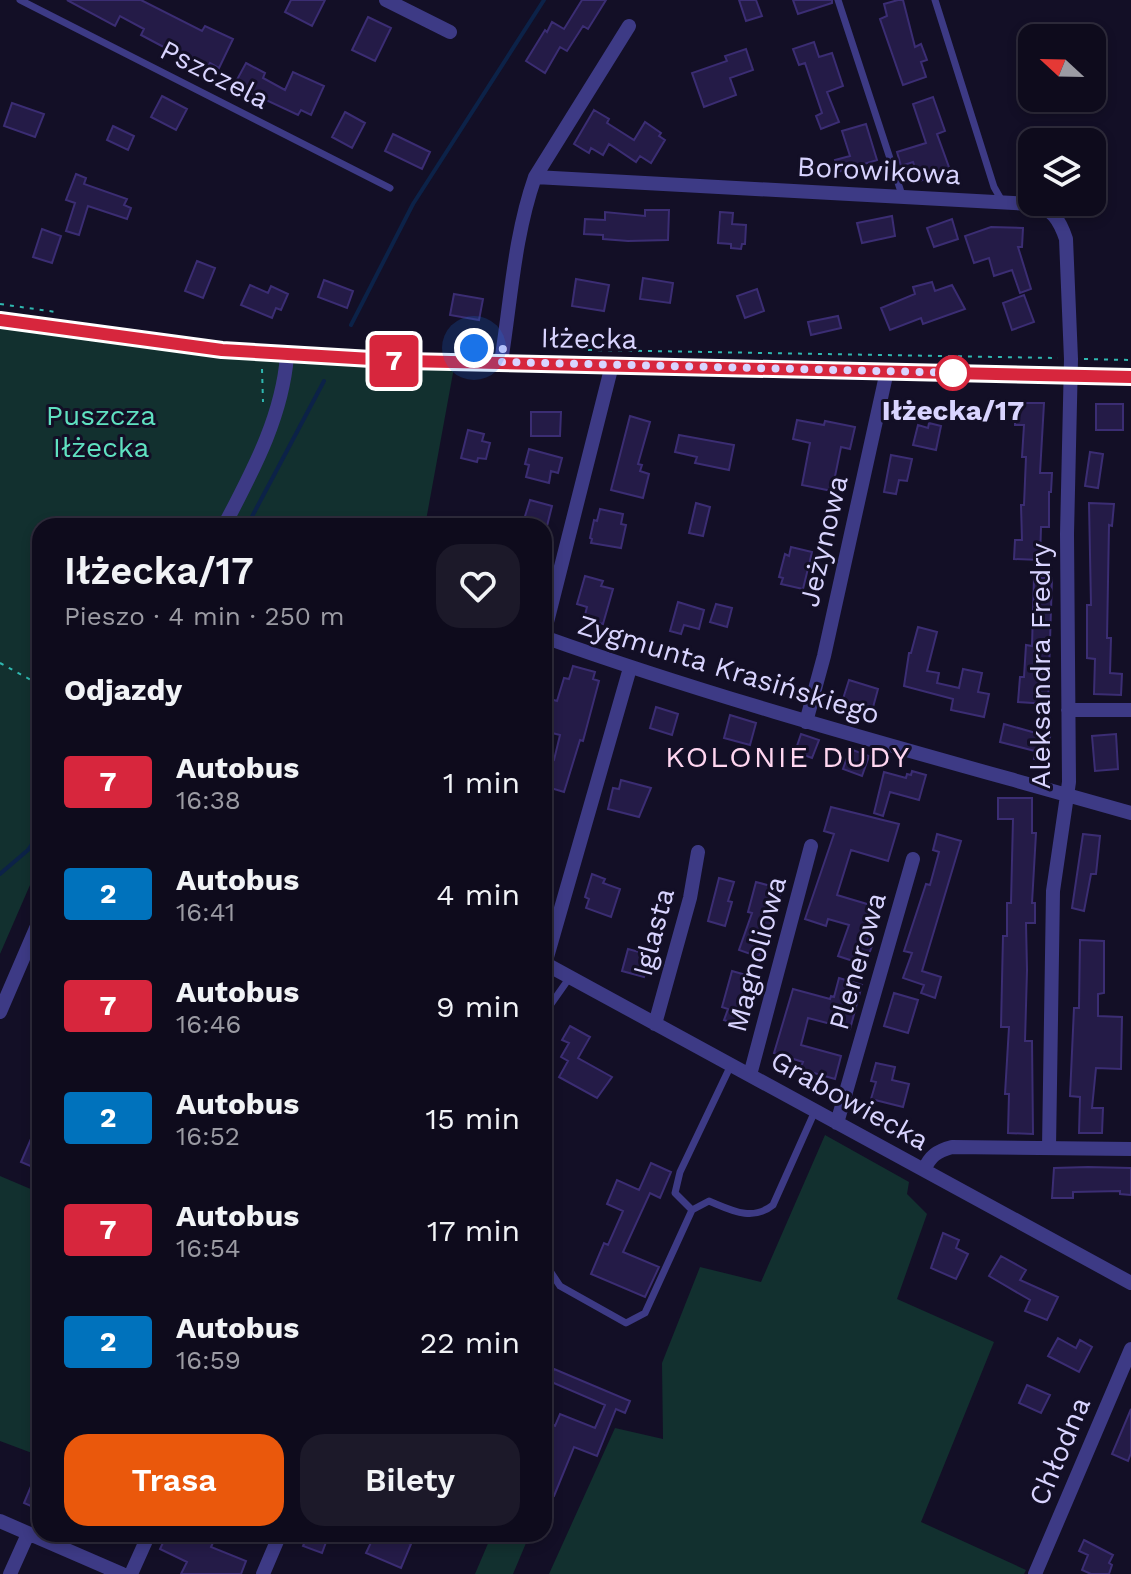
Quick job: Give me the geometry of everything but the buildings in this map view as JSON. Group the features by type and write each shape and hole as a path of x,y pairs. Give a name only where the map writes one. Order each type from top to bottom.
{"street":[{"path":"386,0 450,32"},
{"path":"501,362 514,257 535,177 629,26"},
{"name":"Borowikowa","path":"535,177 1041,206 1056,217 1066,239 1070,375"},
{"name":"Iłżecka","path":"0,320 167,344 287,356 1131,377"},
{"path":"228,518 251,474 276,413 286,376 287,356"},
{"path":"552,604 612,365"},
{"name":"Jeżynowa","path":"806,722 824,656 887,371"},
{"name":"Aleksandra Fredry","path":"1049,1148 1053,891 1068,795 1070,375"},
{"name":"Zygmunta Krasińskiego","path":"552,639 630,668 806,722 1131,813"},
{"path":"552,939 630,668"},
{"path":"1068,710 1131,710"},
{"name":"Magnoliowa","path":"750,1075 811,846"},
{"name":"Iglasta","path":"655,1024 690,898 698,852"},
{"name":"Plenerowa","path":"837,1123 913,859"},
{"path":"0,1012 32,938"},
{"name":"Grabowiecka","path":"552,967 1131,1283"},
{"path":"924,1170 938,1151 952,1147 1131,1149"},
{"name":"Chłodna","path":"1035,1574 1131,1349"},
{"path":"0,1521 32,1536"},
{"path":"10,1574 28,1534"},
{"path":"47,1542 122,1574"},
{"path":"131,1574 145,1542"},
{"path":"263,1574 277,1542"}],"lane":[{"name":"Pszczela","path":"20,0 390,188"},
{"path":"838,0 902,197"},
{"path":"935,0 994,187 1003,203"},
{"path":"552,1003 570,977"},
{"path":"692,1210 675,1193 680,1172 731,1065"},
{"path":"552,1274 560,1286 626,1323 645,1313 692,1210 709,1201 750,1215 766,1211 773,1205 815,1111"}],"path":[{"path":"0,304 62,313"},
{"path":"400,346 429,346"},
{"path":"589,350 1131,360"},
{"path":"262,372 262,406"},
{"path":"0,663 32,681"}],"green space":[{"name":"Puszcza Iłżecka","path":"0,320 167,344 455,362 426,518 32,518 32,880 0,954"},
{"path":"825,1135 909,1182 907,1194 927,1214 897,1299 994,1342 921,1522 1026,1570 1024,1574 549,1574 615,1428 663,1439 662,1363 700,1267 761,1282"},
{"path":"0,1176 32,1190 32,1453 0,1441"},
{"path":"489,1542 526,1542 513,1574 475,1574"}],"waterway":[{"path":"351,325 413,204 544,0"},
{"path":"251,518 324,381"},
{"path":"0,874 32,844"}],"bus line":[{"name":"7","path":"0,320 167,344 287,356 1131,377"}],"place":[{"name":"Iłżecka/17","path":"953,373"}],"district":[{"name":"KOLONIE DUDY","path":"788,757"}],"route":[{"path":"474,348 503,349 501,362 964,373 953,373"}]}
